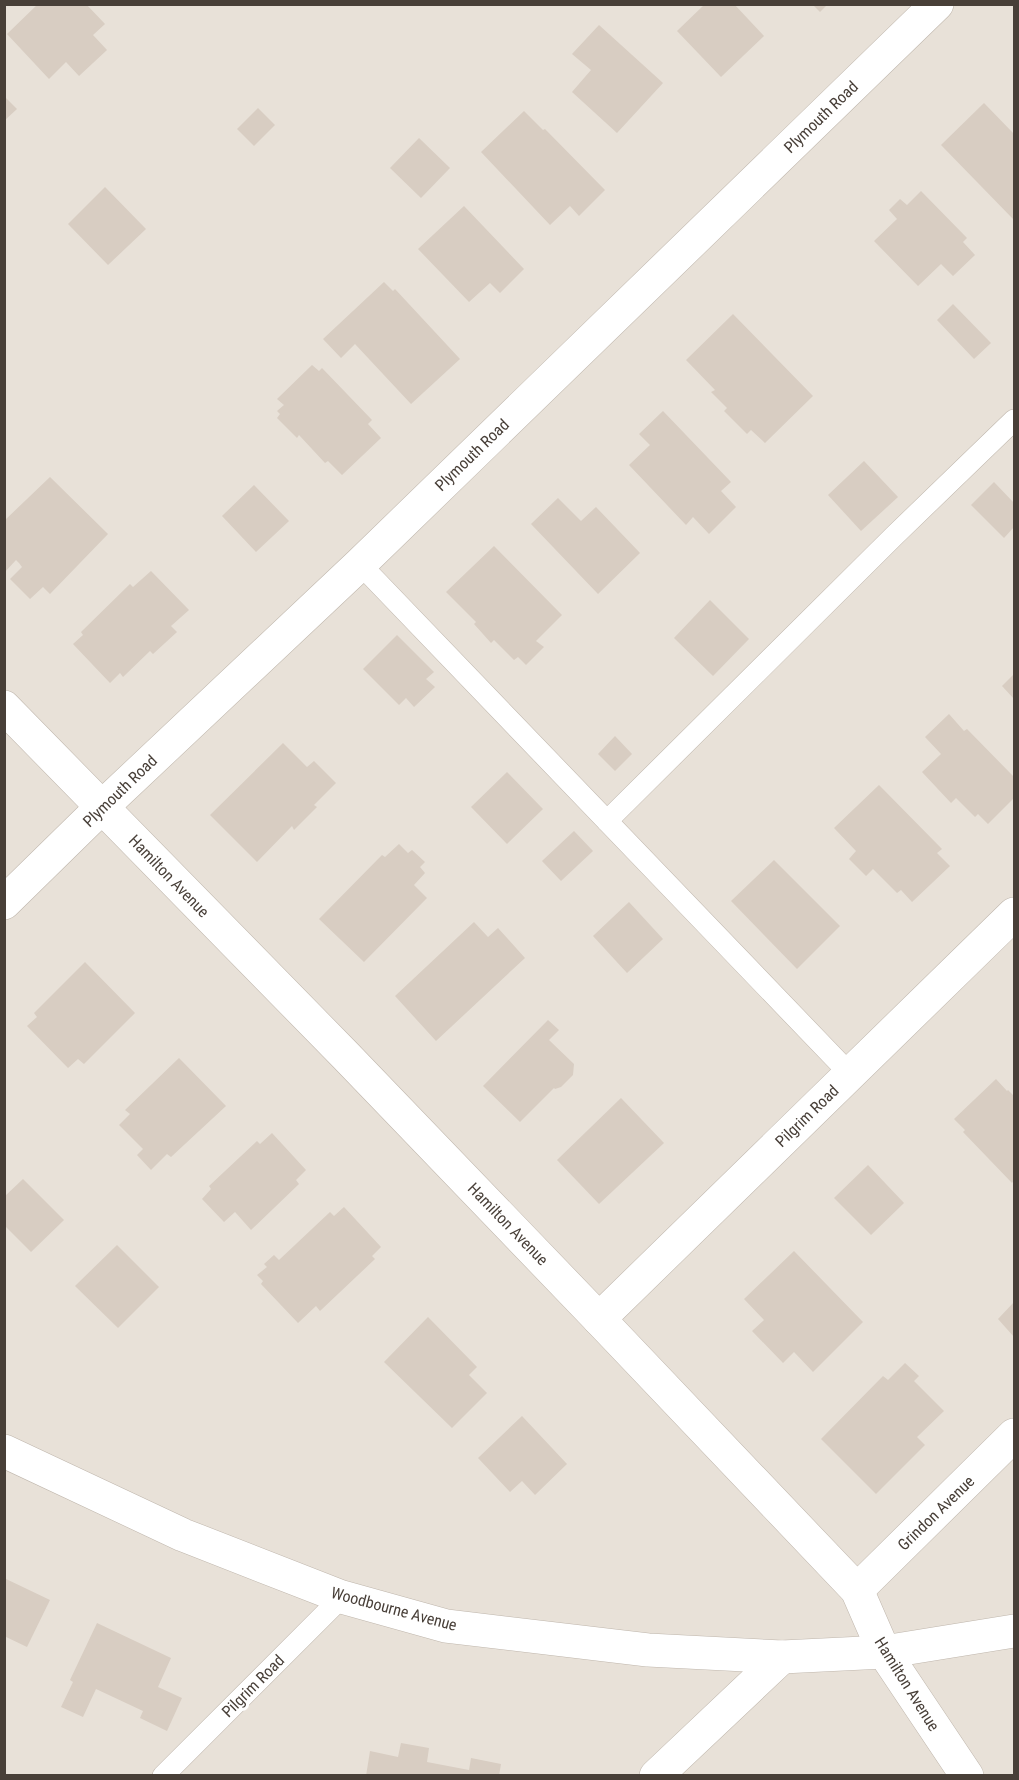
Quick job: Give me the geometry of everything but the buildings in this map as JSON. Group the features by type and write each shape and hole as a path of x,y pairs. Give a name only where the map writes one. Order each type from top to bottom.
{"street":[{"name":"Plymouth Road","path":"4,903 102,807 360,564 937,4"},
{"name":"Hamilton Avenue","path":"4,707 346,1056 856,1590 884,1652 968,1776"},
{"name":"Pilgrim Road","path":"599,1319 1014,914"},
{"name":"Grindon Avenue","path":"856,1590 1014,1435"},
{"name":"Woodbourne Avenue","path":"4,1451 183,1535 342,1598 446,1626 648,1650 782,1657 884,1652 1014,1631"},
{"path":"656,1776 782,1657"}],"lane":[{"path":"607,820 1014,420"},
{"path":"360,564 850,1074"},
{"name":"Pilgrim Road","path":"163,1776 342,1598"}],"shaded area":[{"path":"5,5 1014,5 1014,1775 5,1775"}]}
